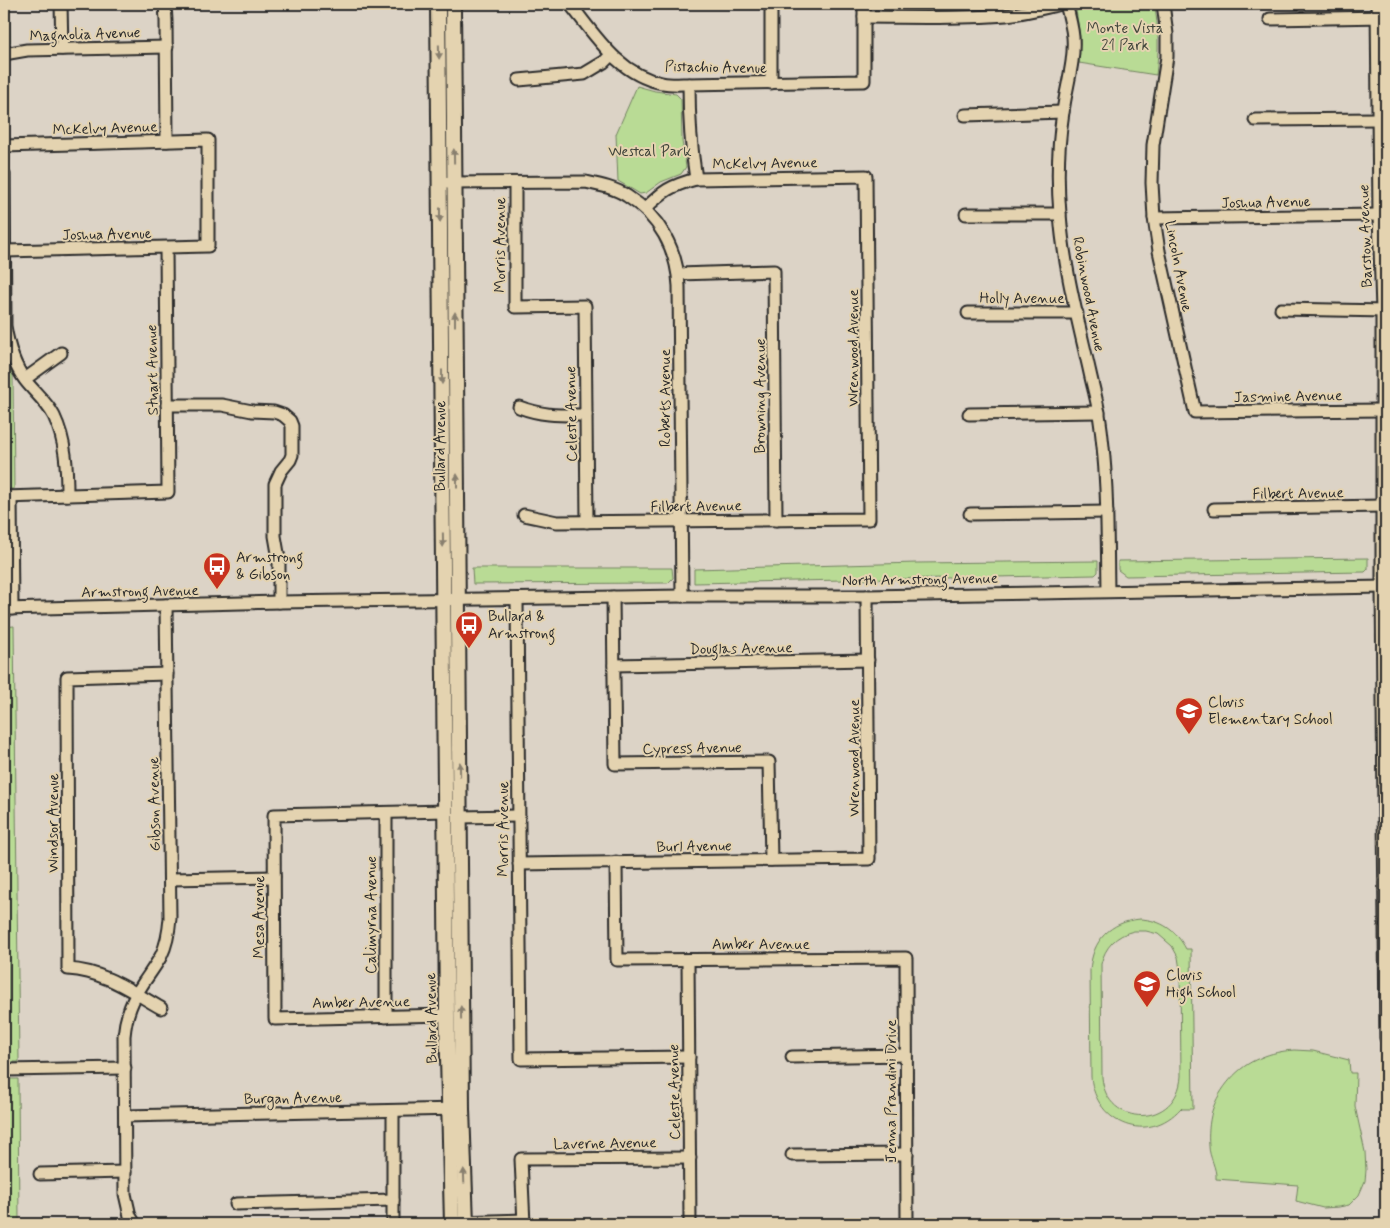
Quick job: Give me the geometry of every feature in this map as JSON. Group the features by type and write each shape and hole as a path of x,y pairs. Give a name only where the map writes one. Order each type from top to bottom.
{"main road":[{"name":"Bullard Avenue","path":"438,4 447,182 451,600 460,817 455,1109"},
{"name":"Bullard Avenue","path":"447,182 453,4"},
{"name":"Bullard Avenue","path":"451,600 446,811 447,1015 455,1109 459,1223"},
{"name":"Bullard Avenue","path":"446,811 452,821 454,858 460,888"}],"street":[{"path":"61,4 62,49"},
{"path":"165,4 167,141"},
{"name":"Pistachio Avenue","path":"570,4 611,55 643,78 663,84 864,81 864,17"},
{"path":"771,4 771,83"},
{"path":"864,4 864,17 1007,14 1062,4"},
{"path":"958,4 958,16"},
{"name":"Robinwood Avenue","path":"1066,4 1071,19 1073,39 1072,58 1063,112 1058,176 1060,214 1068,276 1099,412 1107,512 1108,591"},
{"name":"Lincoln Avenue","path":"1163,4 1167,34 1167,57 1154,145 1152,184 1154,218 1159,250 1194,412"},
{"name":"Barstow Avenue","path":"1376,4 1381,17 1378,119 1379,215 1384,311 1382,506 1386,1038"},
{"path":"1270,19 1381,17"},
{"name":"Magnolia Avenue","path":"4,54 27,50 166,47"},
{"path":"519,80 584,74 604,62 611,55"},
{"path":"689,84 691,143 696,179"},
{"path":"965,115 1063,112"},
{"path":"1255,120 1378,119"},
{"name":"McKelvy Avenue","path":"4,146 208,140 208,246"},
{"path":"4,174 5,326 8,344 14,362 53,414 60,431 67,464 67,495 7,497 8,609"},
{"name":"McKelvy Avenue","path":"645,209 660,194 677,184 696,179 866,176"},
{"name":"Wrenwood Avenue","path":"866,176 869,519"},
{"path":"447,182 586,182 609,187 626,195 645,209"},
{"name":"Morris Avenue","path":"515,183 515,307 585,306"},
{"name":"Roberts Avenue","path":"645,209 668,239 679,274 682,596"},
{"path":"966,214 1060,214"},
{"name":"Joshua Avenue","path":"1154,218 1379,215"},
{"name":"Joshua Avenue","path":"5,251 208,246"},
{"name":"Stuart Avenue","path":"67,495 168,492 166,248"},
{"name":"Browning Avenue","path":"679,274 774,271 776,520"},
{"name":"Celeste Avenue","path":"585,306 587,522"},
{"path":"1281,310 1384,311"},
{"name":"Holly Avenue","path":"968,313 1077,313"},
{"path":"25,379 61,353"},
{"path":"167,405 222,405 252,411 274,412 284,415 290,422 292,426 292,455 275,484 274,536 279,559 279,602"},
{"path":"519,407 552,415 586,415"},
{"name":"Jasmine Avenue","path":"1194,412 1383,410"},
{"path":"969,414 1099,412"},
{"name":"Filbert Avenue","path":"1214,509 1382,506"},
{"path":"970,514 1107,512"},
{"name":"Filbert Avenue","path":"524,515 557,522 869,519"},
{"name":"North Armstrong Avenue","path":"451,600 682,596 867,596 1384,587"},
{"name":"Wrenwood Avenue","path":"867,596 870,859"},
{"path":"613,597 614,665"},
{"name":"Morris Avenue","path":"517,599 521,1059 689,1057"},
{"name":"Armstrong Avenue","path":"8,609 451,600"},
{"name":"Gibson Avenue","path":"135,1224 130,1216 125,1194 124,1036 130,1006 162,954 168,937 170,918 166,605"},
{"name":"Douglas Avenue","path":"614,665 868,660"},
{"name":"Cypress Avenue","path":"614,665 615,764 769,762 771,860"},
{"name":"Windsor Avenue","path":"136,994 108,978 94,973 68,969 67,677 167,674"},
{"path":"386,813 446,811"},
{"name":"Mesa Avenue","path":"275,1019 274,814 386,813"},
{"name":"Calimyrna Avenue","path":"386,813 386,1017"},
{"path":"460,817 518,816"},
{"name":"Burl Avenue","path":"519,864 870,859"},
{"name":"Amber Avenue","path":"616,862 617,960 906,958"},
{"path":"170,879 274,877"},
{"name":"Jenna Prandini Drive","path":"906,958 907,1224"},
{"name":"Celeste Avenue","path":"688,960 690,1224"},
{"path":"136,994 161,1008"},
{"name":"Amber Avenue","path":"275,1019 447,1015"},
{"path":"792,1057 906,1055"},
{"path":"4,1070 125,1068"},
{"name":"Burgan Avenue","path":"124,1116 455,1109"},
{"path":"392,1111 393,1224"},
{"path":"792,1155 907,1154"},
{"name":"Laverne Avenue","path":"524,1222 521,1159 690,1158"},
{"path":"40,1174 125,1172"},
{"path":"236,1204 393,1200"},
{"path":"459,1223 524,1222"}],"green space":[{"path":"4,4 9,4 10,42 4,43"},
{"name":"Monte Vista 21 Park","path":"1092,4 1154,4 1158,39 1156,75 1079,63 1080,38 1076,10"},
{"path":"4,62 7,62 7,136 4,136"},
{"name":"Westcal Park","path":"637,86 676,94 681,99 682,141 686,167 681,174 661,182 646,193 640,194 618,181 616,134"},
{"path":"4,355 13,376 14,489 4,489"},
{"path":"1368,558 1368,569 1365,572 1126,576 1118,570 1118,561"},
{"path":"1098,561 1098,572 1095,575 694,583 694,569 917,563"},
{"path":"472,568 672,568 673,578 668,583 473,584"},
{"path":"14,626 19,1062 9,1062 4,1057 8,1038 8,800 4,771 4,627"},
{"path":"1140,919 1155,921 1173,931 1186,949 1191,949 1193,1109 1181,1108 1168,1119 1154,1126 1139,1127 1113,1118 1095,1094 1091,1077 1091,960 1094,950 1104,934 1129,921","holes":["1134,931 1158,934 1172,946 1178,957 1180,970 1181,1076 1177,1093 1168,1105 1156,1113 1142,1116 1128,1113 1116,1106 1106,1094 1102,1077 1101,964 1108,947 1122,935"]},
{"path":"1294,1050 1313,1051 1349,1060 1350,1073 1356,1073 1355,1106 1365,1152 1366,1170 1365,1181 1359,1195 1349,1205 1323,1208 1296,1201 1298,1185 1216,1179 1209,1150 1209,1124 1219,1095 1237,1072 1252,1062 1264,1056"},
{"path":"4,1079 18,1079 19,1224 4,1224"}],"place":[{"name":"Armstrong & Gibson","path":"217,590"},
{"name":"Bullard & Armstrong","path":"469,649"},
{"name":"Clovis Elementary School","path":"1189,735"},
{"name":"Clovis High School","path":"1147,1008"}]}
